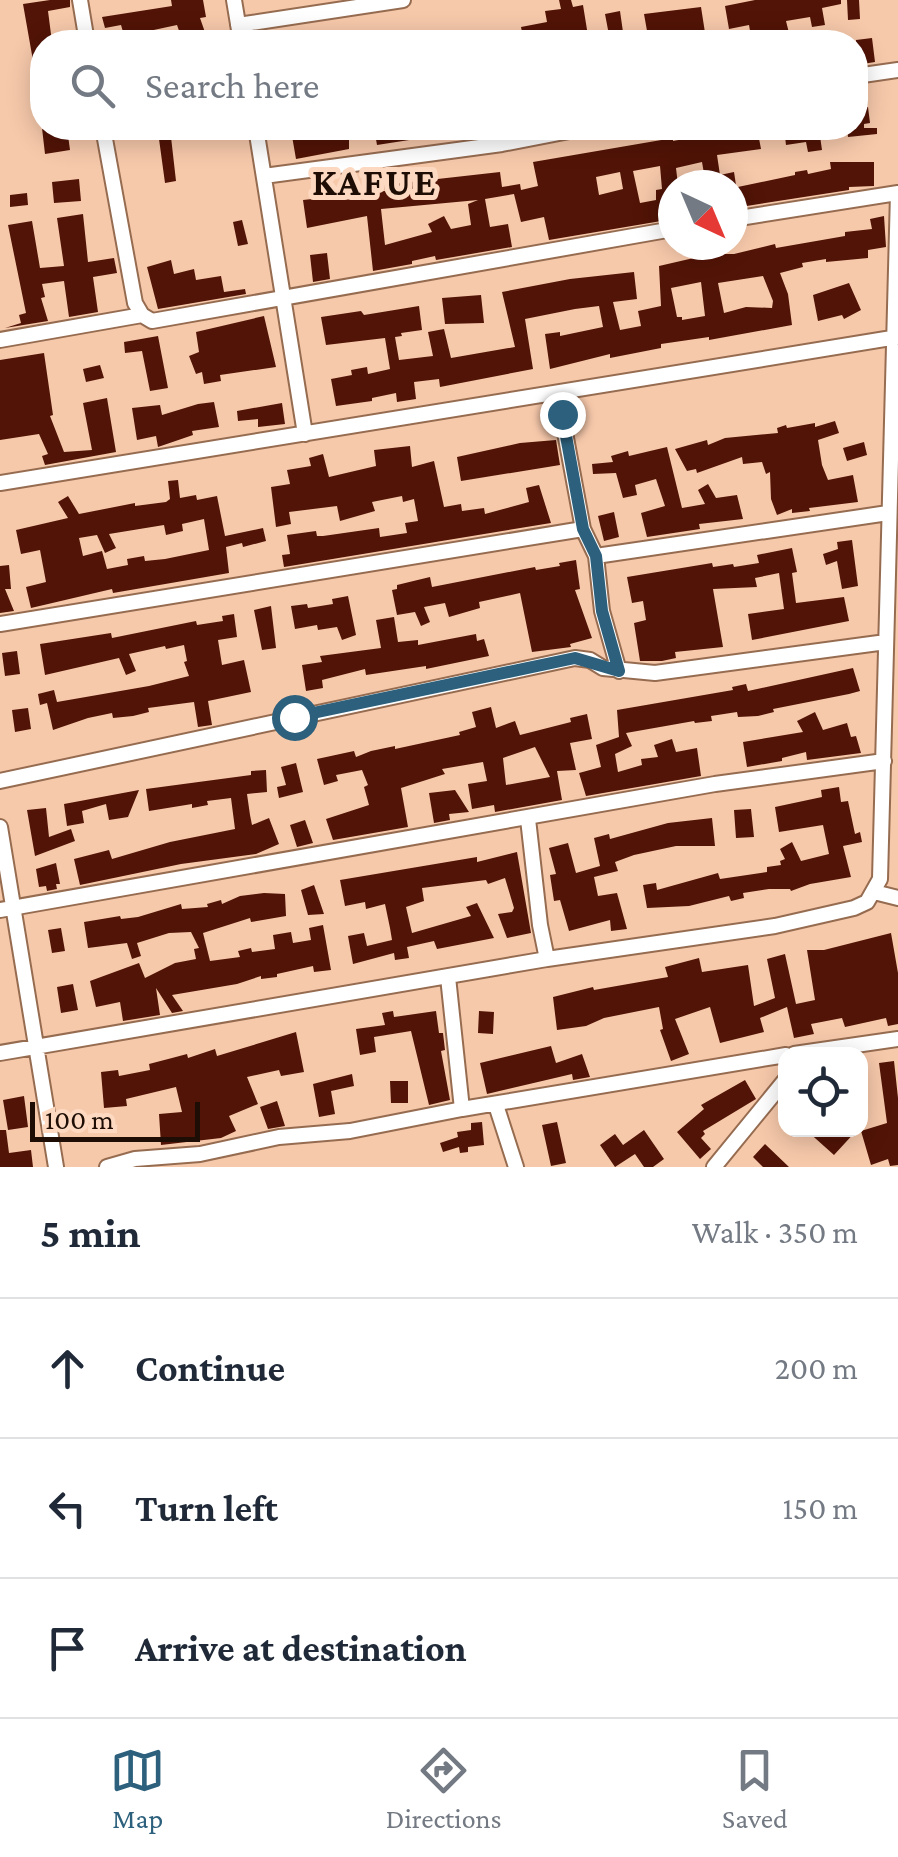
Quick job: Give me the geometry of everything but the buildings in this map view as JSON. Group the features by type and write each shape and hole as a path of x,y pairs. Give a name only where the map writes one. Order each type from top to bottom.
{"street":[{"path":"80,0 85,30"},
{"path":"234,0 239,30"},
{"path":"238,25 403,0"},
{"path":"868,74 898,70"},
{"path":"105,140 135,303 142,315 152,321 658,233"},
{"path":"258,140 305,434"},
{"path":"264,176 523,140"},
{"path":"0,1052 548,959 776,926 846,912 866,902 880,878 898,193 748,217"},
{"path":"0,340 142,315"},
{"path":"0,483 896,336"},
{"path":"558,394 583,529 596,556 602,611 619,671"},
{"path":"596,556 888,513"},
{"path":"0,624 583,529"},
{"path":"0,781 575,658 619,671 656,674 886,642"},
{"path":"7,909 771,775 884,761"},
{"path":"528,820 548,959"},
{"path":"0,828 7,909 37,1046 56,1167"},
{"path":"874,892 898,898"},
{"path":"448,977 462,1108"},
{"path":"847,1047 898,1039"},
{"path":"106,1167 135,1159 201,1160 255,1140 350,1131 462,1108 778,1057"},
{"path":"714,1167 778,1090"},
{"path":"496,1105 516,1167"}],"district":[{"name":"KAFUE","path":"375,182"}],"route":[{"path":"294,717 575,658 619,671 602,611 596,556 583,529 562,414"}]}
